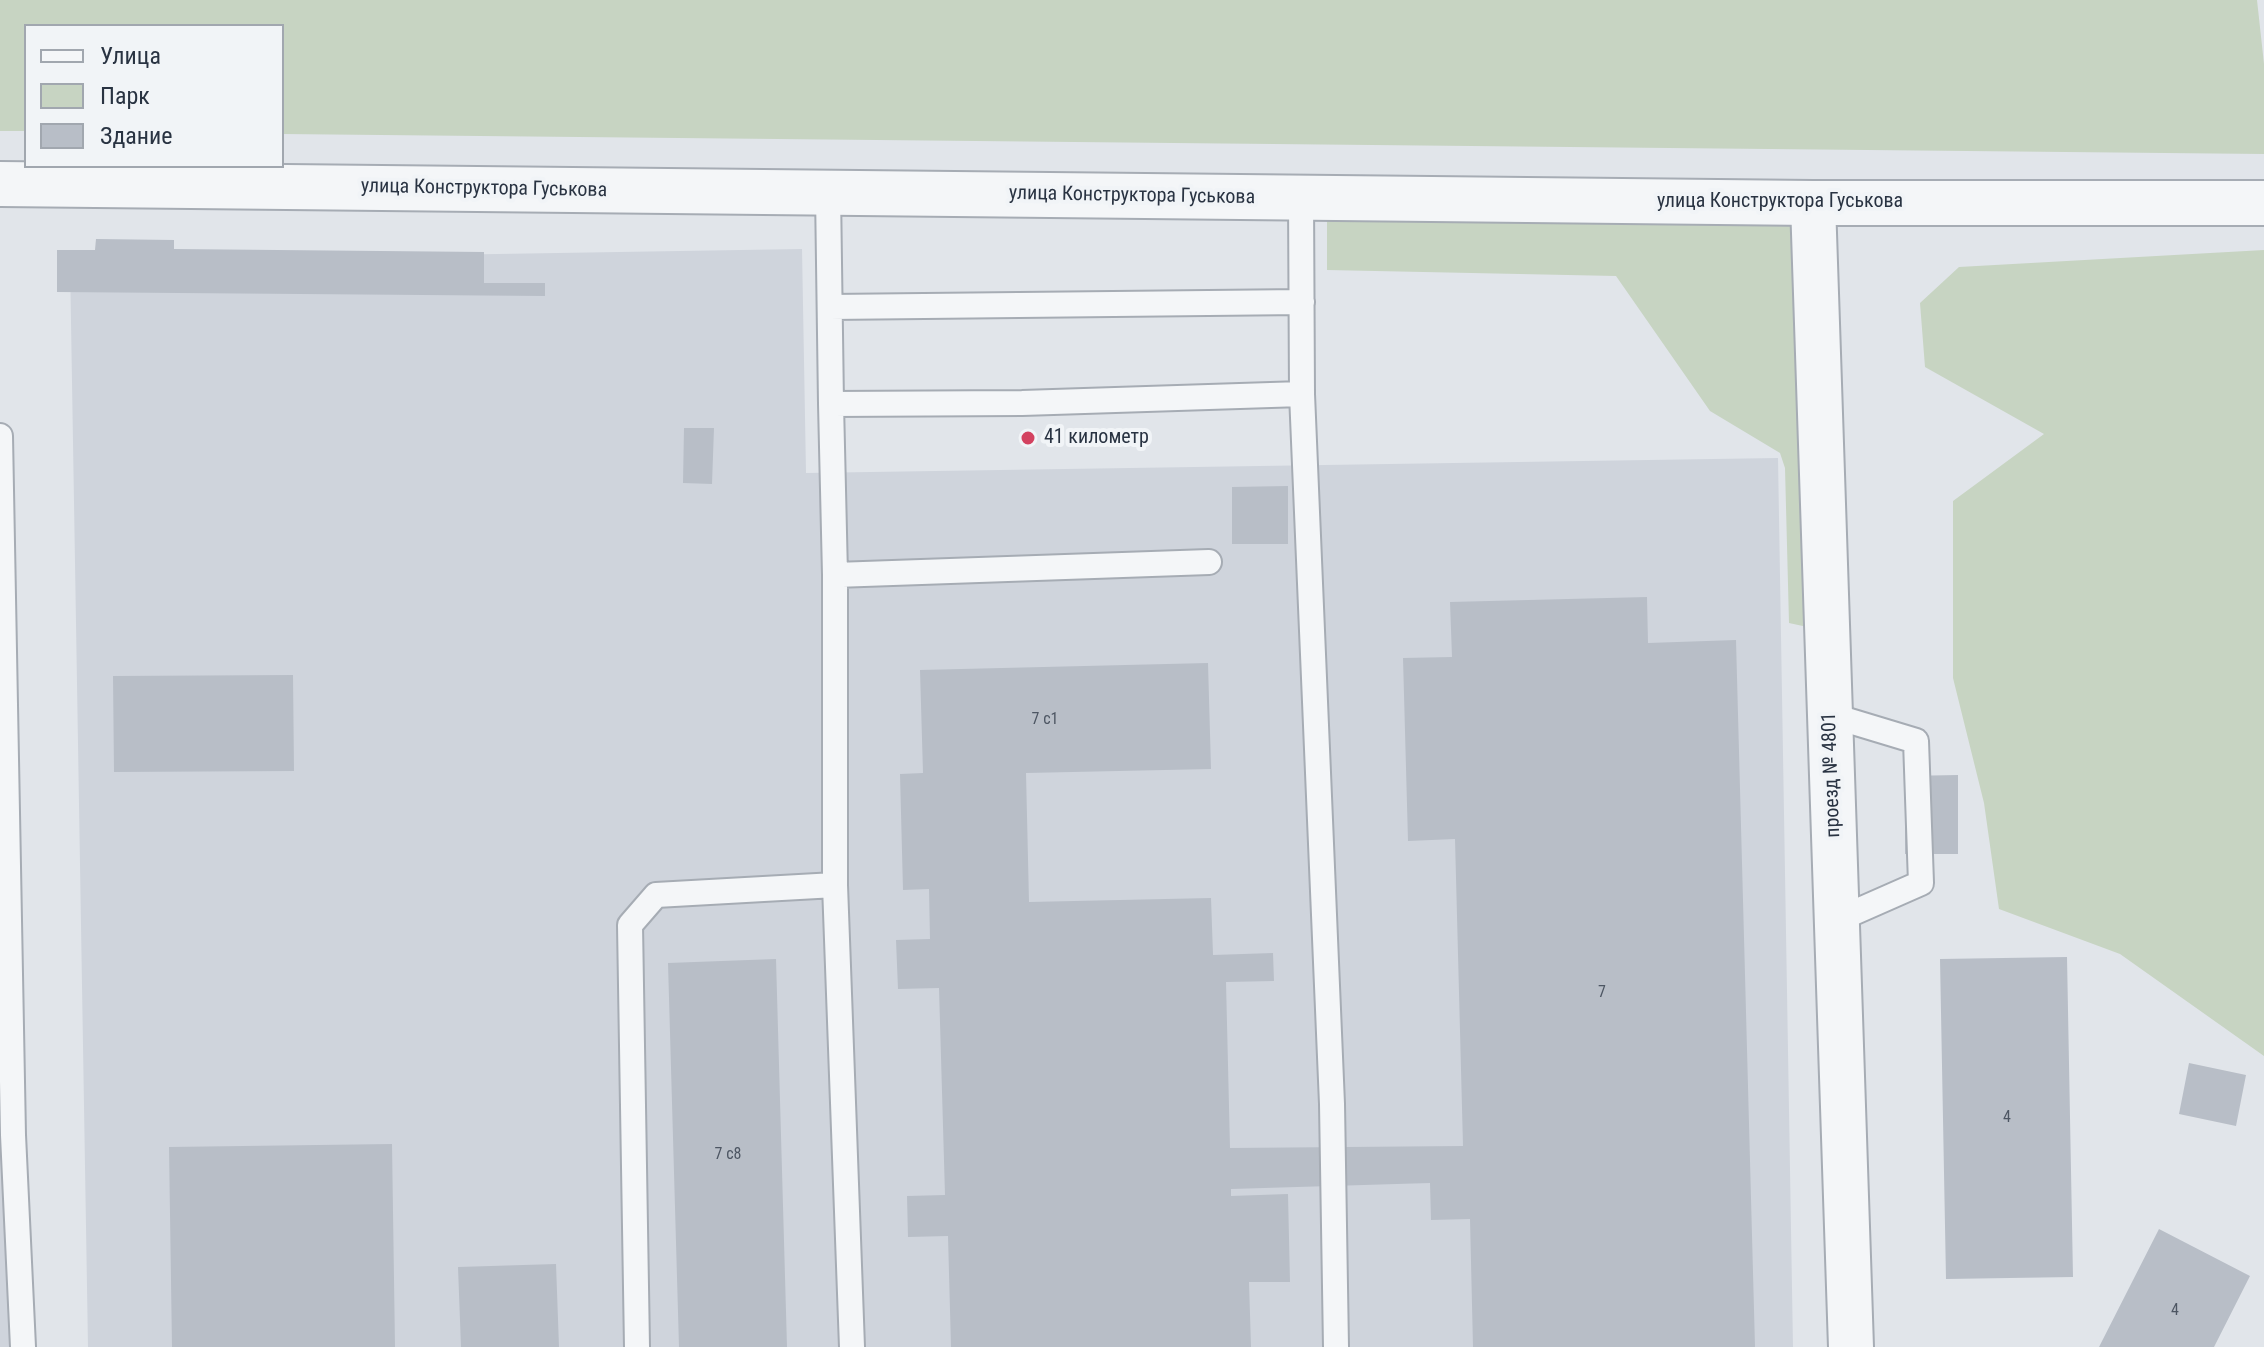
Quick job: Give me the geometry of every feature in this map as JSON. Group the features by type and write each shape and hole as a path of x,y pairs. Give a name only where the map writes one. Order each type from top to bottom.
{"street":[{"name":"улица Конструктора Гуськова","path":"0,184 1813,203 2264,203"},
{"name":"проезд № 4801","path":"1813,203 1851,1347"}],"lane":[{"path":"828,192 835,575 835,885 852,1347"},
{"path":"1301,197 1302,394 1332,1104 1336,1347"},
{"path":"830,307 1302,302"},
{"path":"831,404 1022,403 1302,394"},
{"path":"0,436 13,1135 23,1347"},
{"path":"835,575 1209,562"},
{"path":"1830,715 1916,741 1917,757 1921,883 1837,920"},
{"path":"637,1347 630,925 656,895 835,885"}],"shaded area":[{"path":"802,249 806,473 1778,458 1793,1347 88,1347 70,261"},
{"path":"0,878 12,1347 0,1347"}],"green space":[{"path":"0,0 2257,0 2264,64 2264,154 284,134 284,24 24,24 24,131 0,131"},
{"path":"1327,215 1801,219 1835,633 1789,623 1785,468 1780,453 1710,411 1616,276 1327,270"},
{"path":"2264,250 2264,1056 2120,954 1999,909 1984,803 1953,678 1953,501 2044,434 1925,367 1920,303 1959,267"}],"building":[{"path":"96,239 174,240 174,249 484,252 484,283 545,283 545,296 57,292 57,250 95,250"},
{"path":"684,428 714,428 712,484 683,483"},
{"path":"1288,486 1288,544 1232,544 1232,487"},
{"path":"1647,597 1648,643 1736,640 1755,1347 1473,1347 1470,1219 1431,1220 1430,1183 1231,1189 1231,1196 1288,1194 1290,1282 1249,1282 1251,1347 951,1347 948,1236 908,1237 907,1196 945,1195 939,988 898,989 896,940 930,939 929,889 903,890 900,774 923,773 920,670 1208,663 1211,769 1026,773 1029,902 1211,898 1213,955 1273,953 1274,981 1226,982 1230,1148 1463,1146 1455,839 1408,841 1403,658 1452,657 1450,602"},
{"path":"293,675 294,771 114,772 113,676"},
{"path":"1958,775 1958,854 1905,854 1905,776"},
{"path":"2067,957 2073,1277 1946,1279 1940,959"},
{"path":"776,959 787,1347 679,1347 668,963"},
{"path":"2189,1063 2246,1075 2236,1126 2179,1114"},
{"path":"392,1144 395,1347 172,1347 169,1147"},
{"path":"2159,1229 2250,1276 2214,1347 2099,1347"},
{"path":"556,1264 559,1347 461,1347 458,1267"}],"place":[{"name":"41 километр","path":"1028,438"}]}
